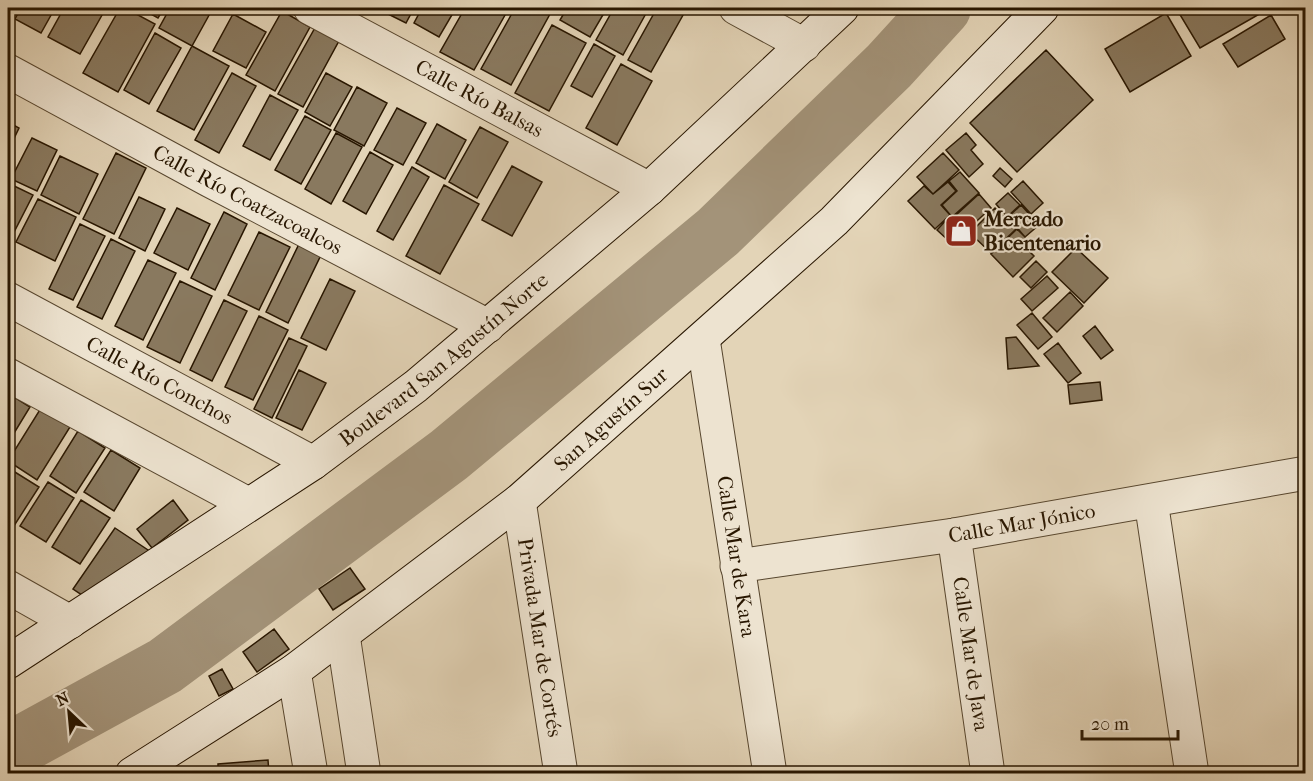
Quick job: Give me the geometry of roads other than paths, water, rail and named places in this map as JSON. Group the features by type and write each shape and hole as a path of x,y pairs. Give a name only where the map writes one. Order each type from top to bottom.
{"street":[{"name":"Calle Río Balsas","path":"310,8 649,189"},
{"path":"736,8 804,45"},
{"name":"Boulevard San Agustín Norte","path":"8,662 314,463 416,386 649,189 842,8"},
{"name":"San Agustín Sur","path":"132,774 294,671 519,501 834,220 1042,8"},
{"name":"Calle Río Coatzacoalcos","path":"8,71 209,180 488,326"},
{"name":"Calle Río Conchos","path":"8,299 314,463"},
{"name":"Calle Mar de Kara","path":"703,339 770,774"},
{"path":"8,375 248,504"},
{"name":"Calle Mar Jónico","path":"737,566 954,535 1305,473"},
{"name":"Privada Mar de Cortés","path":"519,501 561,774"},
{"path":"1151,501 1192,774"},
{"name":"Calle Mar de Java","path":"954,535 987,774"},
{"path":"8,587 70,622"},
{"path":"343,635 364,774"},
{"path":"294,671 311,774"}],"waterway":[{"path":"8,752 165,666 449,455 718,232 889,66 942,8"}],"place":[{"name":"Mercado Bicentenario","path":"961,231"}]}
